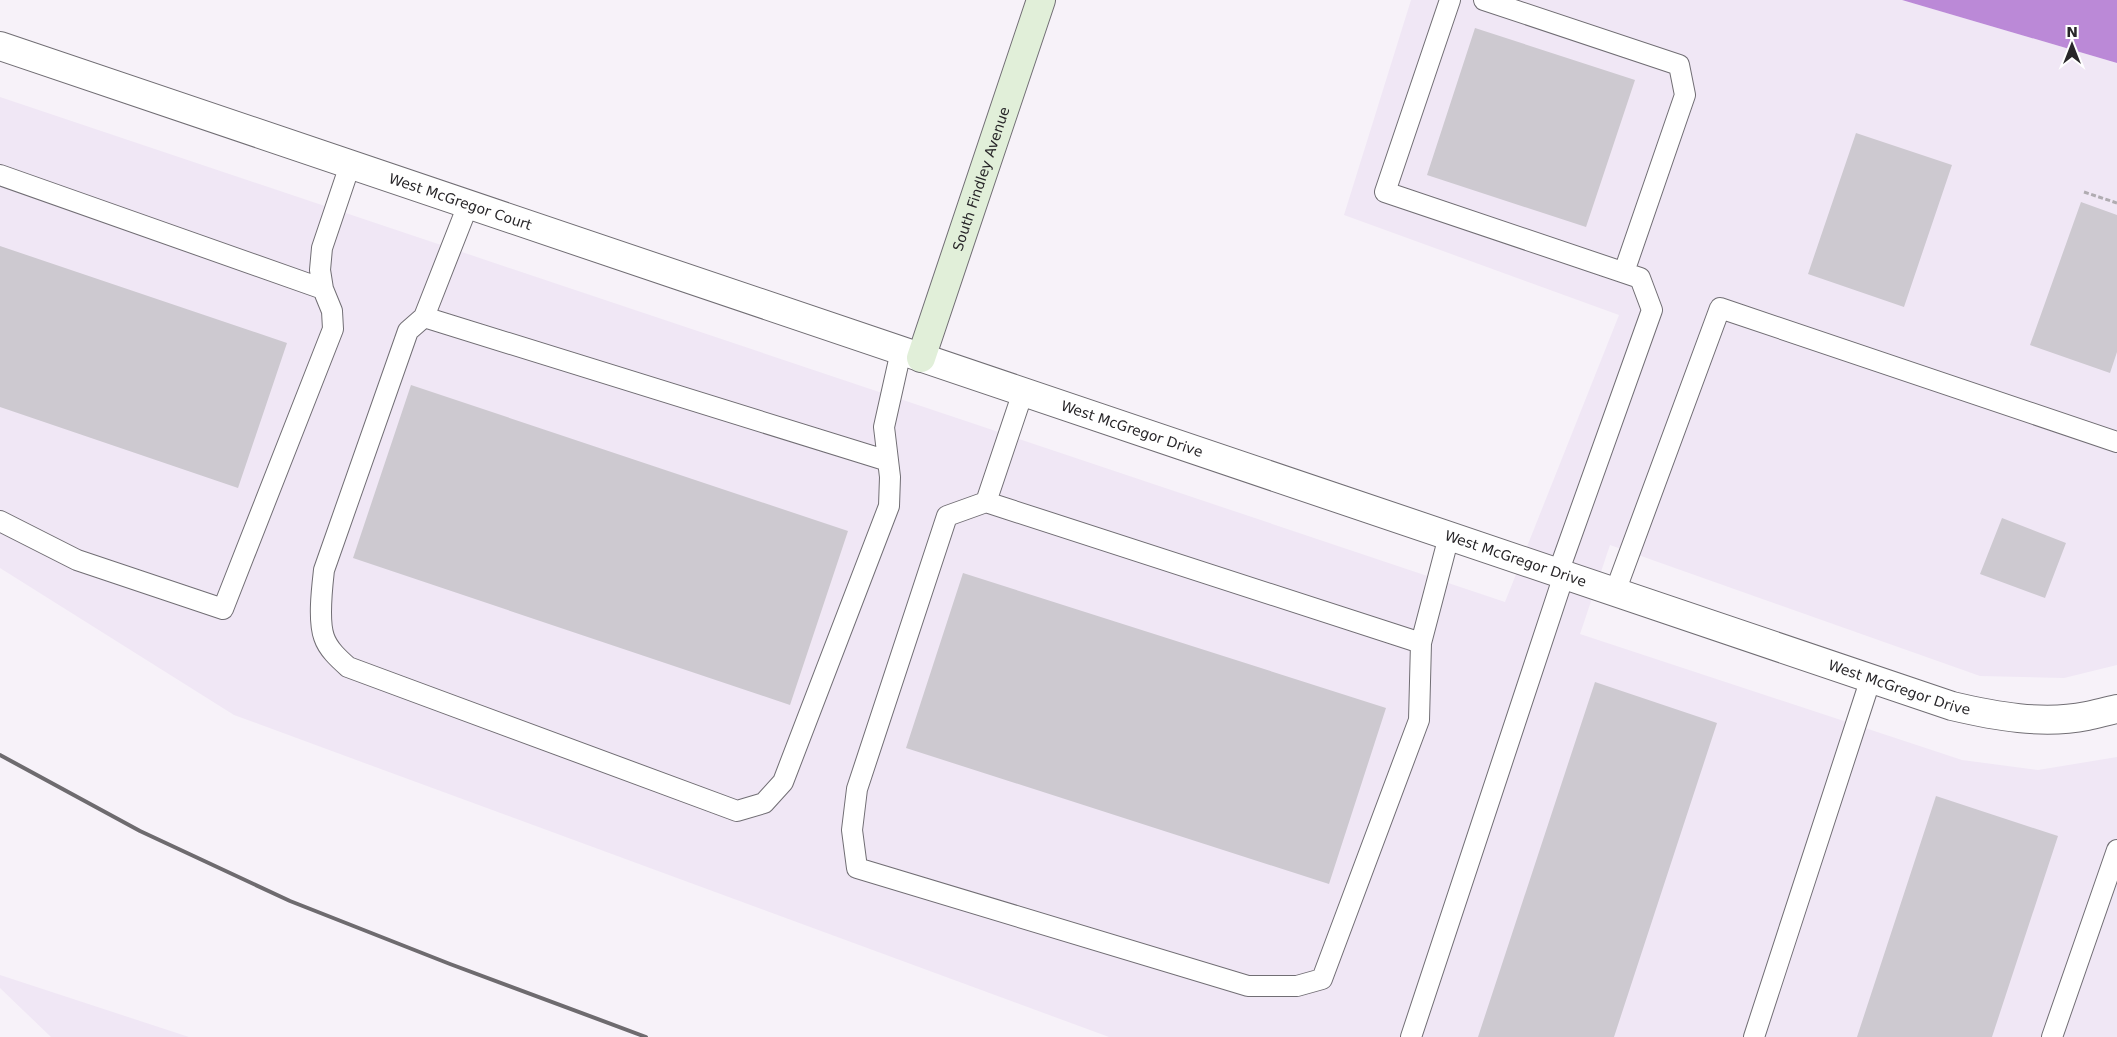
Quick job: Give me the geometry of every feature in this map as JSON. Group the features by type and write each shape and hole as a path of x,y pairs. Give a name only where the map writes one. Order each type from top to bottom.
{"street":[{"name":"South Findley Avenue","path":"911,354 1041,0"},
{"name":"West McGregor Court","path":"0,46 911,354"},
{"name":"West McGregor Drive","path":"911,354 1952,706 1994,716 2042,719 2116,715"}],"lane":[{"path":"1411,1037 1561,574 1652,310 1640,278 1385,192 1450,0"},
{"path":"1484,0 1679,65 1685,94 1624,272"},
{"path":"0,521 77,560 224,608 333,329 332,311 323,289 320,270 322,248 350,165"},
{"path":"0,175 323,289"},
{"path":"468,205 424,317 408,331 324,570 321,596 323,636 332,652 348,667 737,811 764,803 783,782 889,506 890,478 884,426 911,354"},
{"path":"1615,592 1720,308 2117,442"},
{"path":"424,317 888,461"},
{"path":"986,502 1023,392"},
{"path":"1421,643 986,502 947,516 857,789 852,830 857,868 1248,986 1297,986 1322,979 1419,720 1421,643 1449,536"},
{"path":"1754,1037 1871,678"},
{"path":"2052,1037 2117,850"}],"path":[{"path":"2084,192 2117,204"}],"shaded area":[{"path":"1411,0 1902,0 2117,63 2117,665 2064,678 1980,676 1610,545 1580,634 1962,760 2038,770 2117,757 2117,1037 1109,1037 234,715 0,568 0,97 1505,602 1619,315 1344,215"},
{"path":"1902,0 2117,0 2117,63"},
{"path":"0,975 189,1037 51,1037 0,988"}],"building":[{"path":"1475,28 1635,80 1586,227 1427,175"},
{"path":"1856,133 1952,165 1904,307 1808,274"},
{"path":"2081,202 2117,215 2117,352 2110,373 2030,345"},
{"path":"0,246 287,343 238,488 0,407"},
{"path":"411,385 848,531 790,705 353,558"},
{"path":"2002,518 2066,543 2045,598 1980,574"},
{"path":"963,573 1386,708 1329,884 906,748"},
{"path":"1595,682 1717,723 1614,1037 1478,1037"},
{"path":"1936,796 2058,836 1992,1037 1857,1037"}],"railway":[{"path":"0,755 140,831 290,901 450,964 646,1037"}]}
